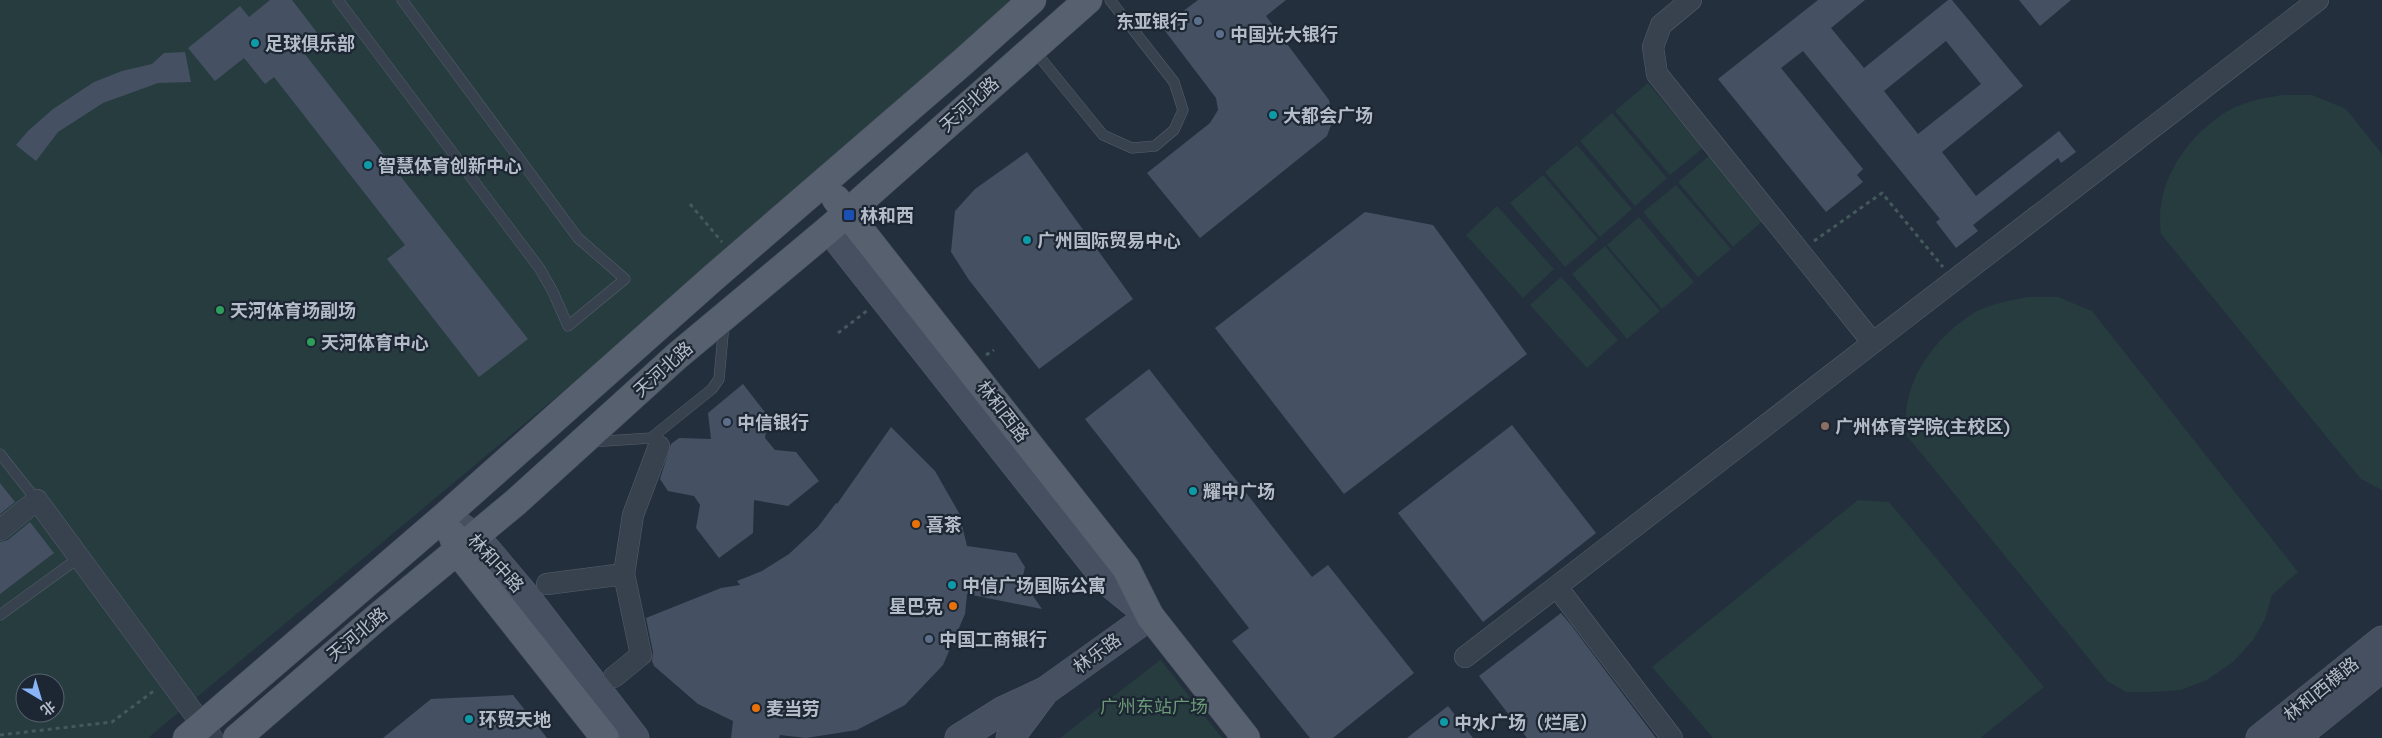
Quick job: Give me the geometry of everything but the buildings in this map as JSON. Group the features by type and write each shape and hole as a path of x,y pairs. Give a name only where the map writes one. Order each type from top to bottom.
{"main road":[{"name":"天河北路","path":"201,733 648,335 1032,0"},
{"name":"天河北路","path":"237,738 375,619 467,545 725,315 838,221 1088,0"},
{"name":"林和西路","path":"822,183 838,221 1126,568 1150,616 1246,738"},
{"name":"林和中路","path":"445,516 604,738"},
{"name":"林和中路","path":"467,545 525,595 634,738"},
{"name":"林乐路","path":"959,738 1002,710 1045,691 1150,616"},
{"name":"林和西横路","path":"2260,738 2382,640"},
{"name":"林和西横路","path":"2295,738 2382,668"},
{"name":"林乐路","path":"1010,738 1045,691"}],"street":[{"path":"1691,0 1660,25 1653,47 1658,74 1873,344"},
{"path":"1465,657 2318,0"},
{"path":"614,677 641,655 624,574 632,515 659,446"},
{"path":"0,530 37,500 201,733"},
{"path":"547,584 624,574"},
{"path":"1557,586 1672,738"}],"lane":[{"path":"338,0 540,268 554,292 568,326 625,279 578,238 402,0"},
{"path":"1032,48 1103,135 1132,148 1155,146 1174,130 1183,110 1174,82 1110,0"},
{"path":"584,442 651,438 712,389 719,379 725,315"},
{"path":"0,454 172,678 201,733"},
{"path":"0,615 80,556"}],"path":[{"path":"1799,251 1882,193 1954,281"},
{"path":"690,204 728,249"},
{"path":"838,333 870,308"},
{"path":"0,735 112,722 172,678"}],"green space":[{"name":"天河体育中心","path":"0,0 1032,0 148,738 0,738"},
{"path":"1648,83 1703,148 1670,175 1615,111"},
{"path":"2282,95 2312,95 2346,109 2382,154 2382,490 2361,479 2161,234 2160,215 2162,198 2168,180 2186,149 2198,135 2211,123 2232,109 2253,101"},
{"path":"1612,113 1667,178 1635,206 1580,141"},
{"path":"1577,145 1632,209 1600,237 1545,172"},
{"path":"1710,155 1765,219 1733,247 1678,182"},
{"path":"1543,175 1598,239 1565,267 1510,203"},
{"path":"1676,185 1731,249 1698,277 1643,212"},
{"path":"1497,206 1554,269 1523,298 1466,235"},
{"path":"1639,217 1694,282 1662,309 1607,245"},
{"path":"1605,246 1660,311 1627,339 1572,274"},
{"path":"1561,277 1618,340 1587,368 1530,305"},
{"path":"2027,297 2058,297 2092,311 2298,572 2272,595 2265,619 2253,640 2233,662 2207,680 2181,690 2152,692 2126,692 2107,681 1907,436 1908,400 1913,383 1921,366 1943,337 1978,311 1992,305"},
{"path":"1858,500 1889,502 2044,687 1980,738 1713,738 1652,667"},
{"name":"广州东站广场","path":"1160,660 1222,738 1060,738"}],"place":[{"name":"东亚银行","path":"1198,21"},
{"name":"中国光大银行","path":"1220,34"},
{"name":"足球俱乐部","path":"255,43"},
{"name":"大都会广场","path":"1273,115"},
{"name":"智慧体育创新中心","path":"368,165"},
{"name":"林和西","path":"849,215"},
{"name":"广州国际贸易中心","path":"1027,240"},
{"name":"天河体育场副场","path":"220,310"},
{"name":"天河体育中心","path":"311,342"},
{"name":"中信银行","path":"727,422"},
{"name":"广州体育学院(主校区)","path":"1825,426"},
{"name":"耀中广场","path":"1193,491"},
{"name":"喜茶","path":"916,524"},
{"name":"中信广场国际公寓","path":"952,585"},
{"name":"星巴克","path":"953,606"},
{"name":"中国工商银行","path":"929,639"},
{"name":"麦当劳","path":"756,708"},
{"name":"环贸天地","path":"469,719"},
{"name":"中水广场（烂尾）","path":"1444,722"}]}
